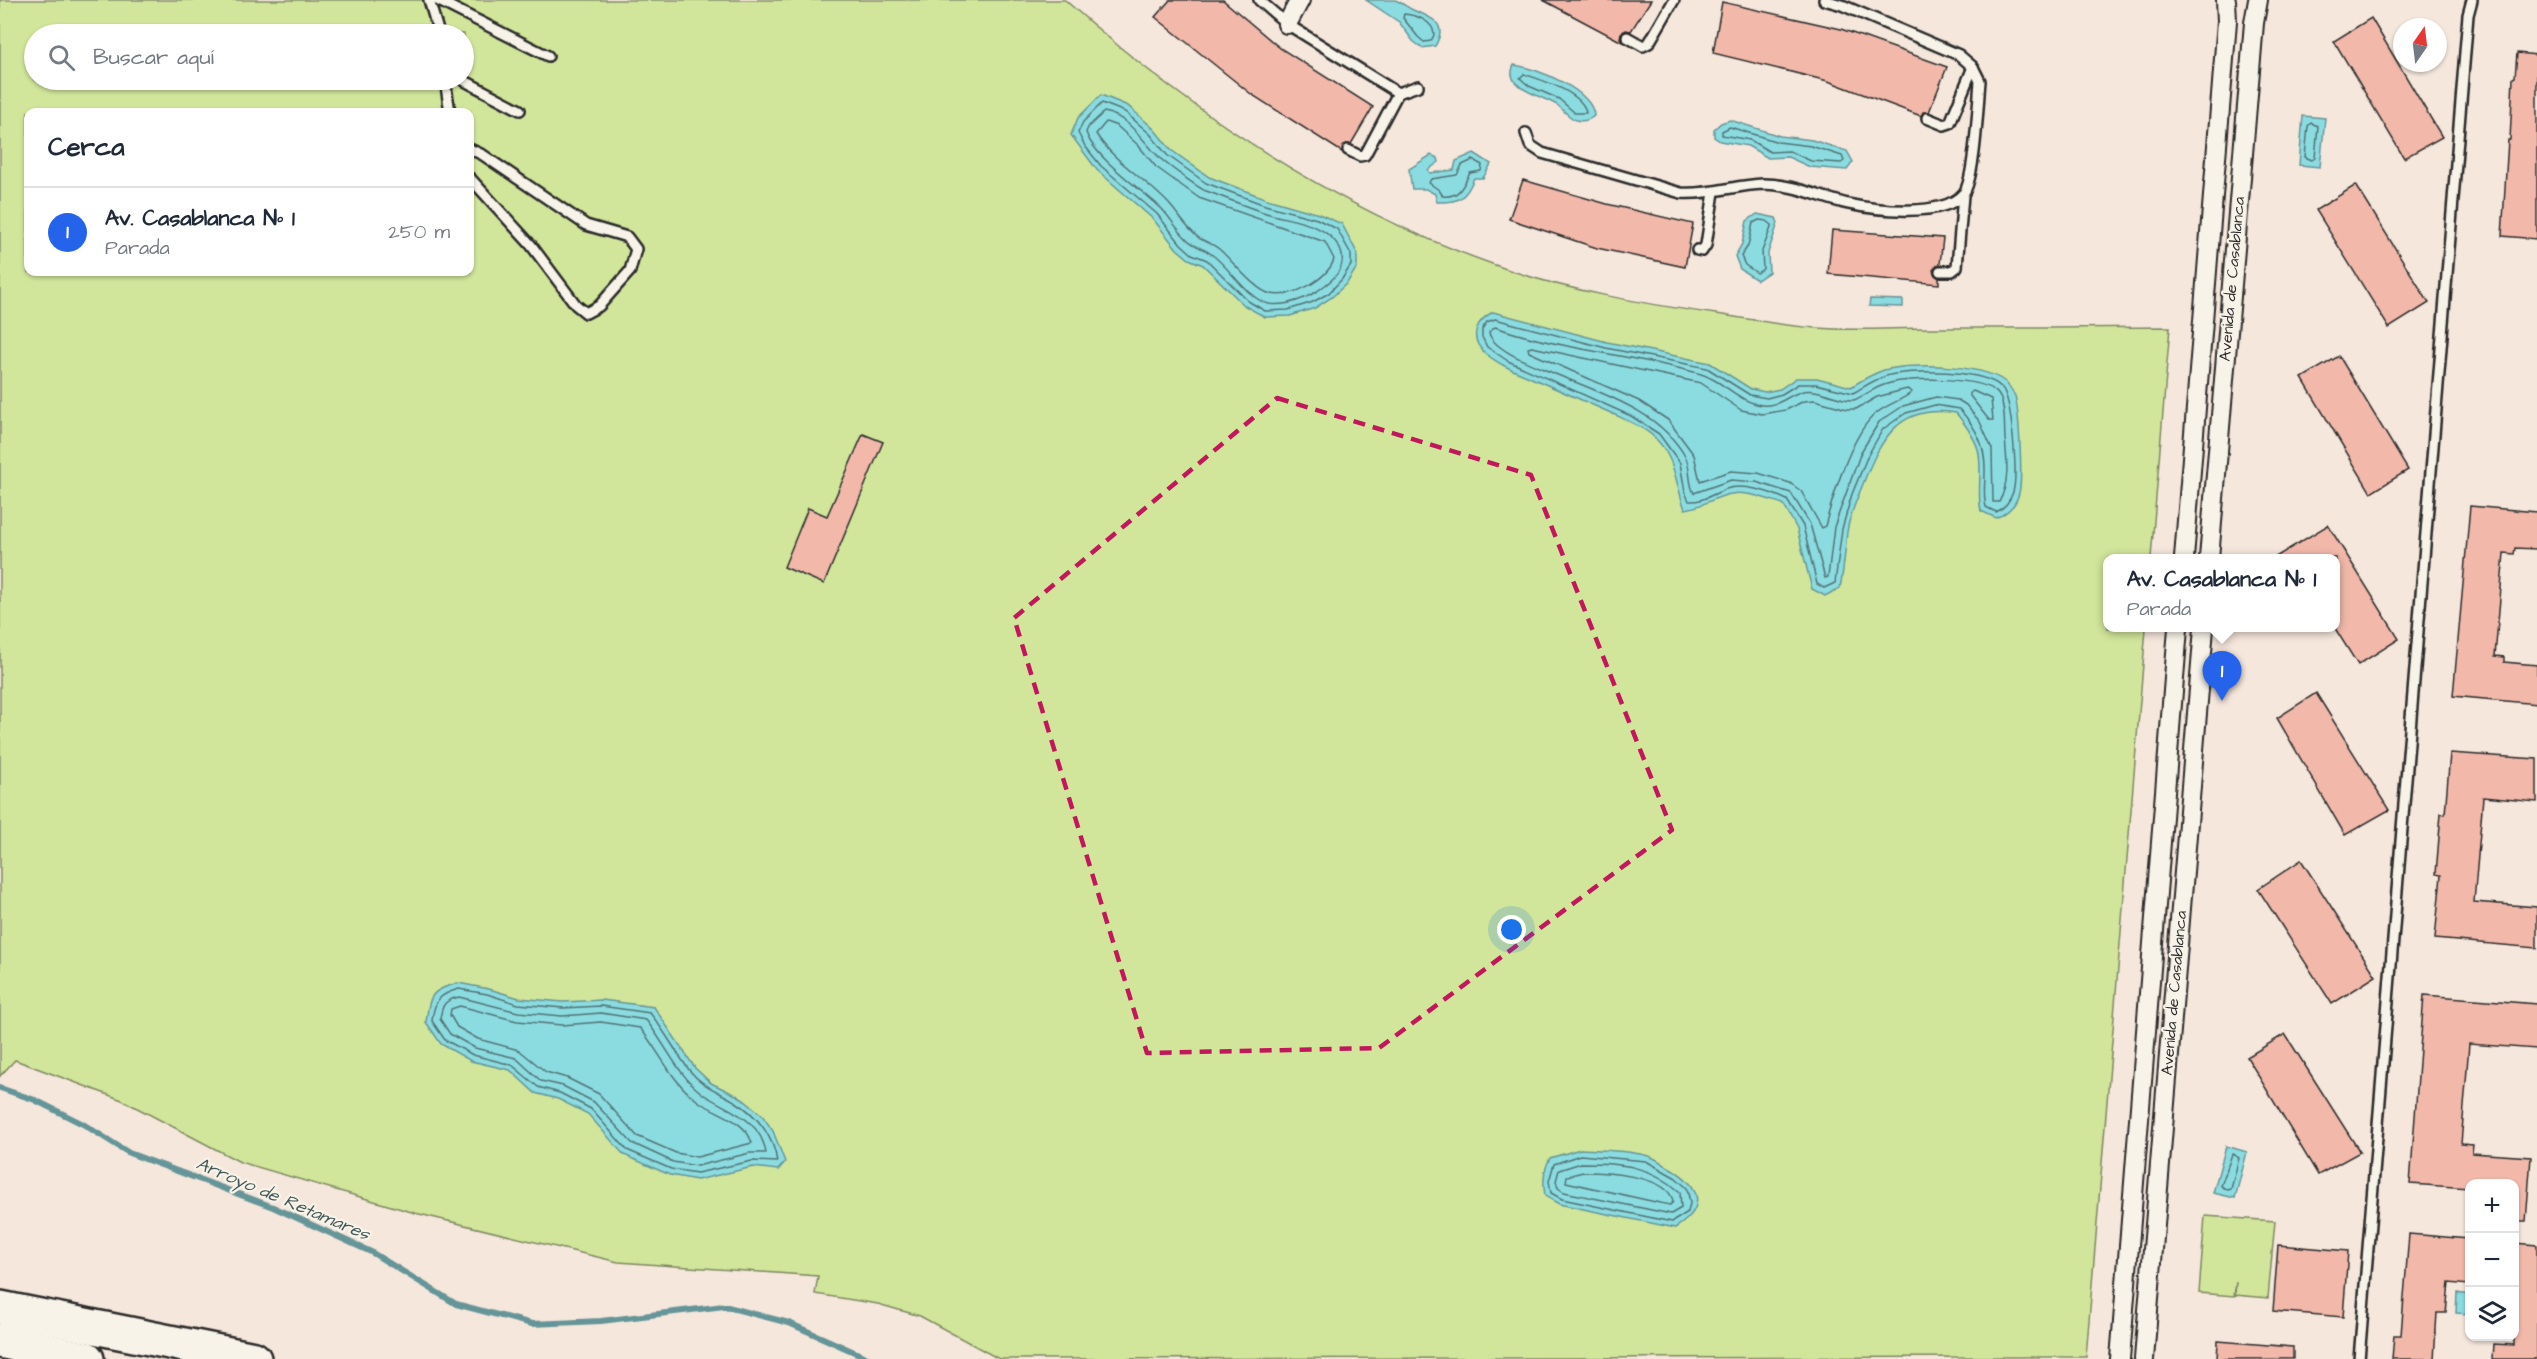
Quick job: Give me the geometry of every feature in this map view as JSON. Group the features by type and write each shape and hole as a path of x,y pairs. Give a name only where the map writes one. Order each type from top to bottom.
{"highway":[{"path":"0,1308 254,1359"},
{"path":"0,1341 87,1359"}],"street":[{"path":"1287,24 1300,0"},
{"name":"Avenida de Casablanca","path":"2184,554 2226,33 2226,0"},
{"name":"Avenida de Casablanca","path":"2209,554 2253,35 2258,0"},
{"name":"Avenida de Casablanca","path":"2120,1359 2178,632"},
{"name":"Avenida de Casablanca","path":"2144,1359 2204,632"}],"lane":[{"path":"429,0 436,24"},
{"path":"437,0 548,56"},
{"path":"1259,0 1287,24 1398,93"},
{"path":"1627,37 1643,46 1649,43 1674,0"},
{"path":"1824,0 1842,5 1959,55 1973,67 1980,81 1970,179 1963,195 1957,267 1952,271 1940,272"},
{"path":"2359,1359 2467,26 2472,0"},
{"path":"1927,118 1944,125 1950,123 1973,67"},
{"path":"474,86 520,110"},
{"path":"1348,150 1360,156 1365,155 1398,93 1418,86"},
{"path":"447,90 449,108"},
{"path":"1526,133 1533,148 1542,153 1681,193 1698,194 1763,184 1785,186 1860,207 1905,210 1937,208 1963,195"},
{"path":"474,151 586,225 627,237 636,249 630,271 599,306 586,313 576,305 531,245 474,182"},
{"path":"1697,250 1702,251 1706,245 1714,192"}],"highlighted area":[{"path":"1277,398 1531,475 1672,830 1379,1048 1147,1053 1014,618"}],"green space":[{"path":"0,0 1065,0 1163,81 1267,154 1321,186 1435,242 1548,282 1633,301 1767,322 1831,329 2170,327 2151,554 2103,554 2103,632 2146,632 2086,1357 999,1359 920,1316 878,1304 815,1294 818,1276 618,1262 415,1213 240,1162 122,1100 15,1060 0,1076"},
{"path":"2205,1216 2275,1221 2268,1298 2235,1295 2236,1282 2234,1296 2199,1293"}],"water":[{"path":"1366,0 1395,0 1432,18 1439,26 1440,32 1435,46 1422,48 1413,41 1399,22"},
{"path":"1514,65 1549,76 1574,89 1591,106 1594,116 1585,121 1576,120 1557,105 1526,90 1514,80 1512,73"},
{"path":"1101,95 1128,106 1154,129 1171,150 1209,177 1342,224 1357,253 1357,267 1347,283 1315,308 1290,316 1265,317 1245,306 1203,265 1189,259 1177,249 1153,219 1097,170 1071,135 1078,118"},
{"path":"2303,116 2325,118 2320,167 2299,165"},
{"path":"1730,120 1780,136 1812,140 1847,151 1853,162 1847,170 1810,167 1788,157 1768,158 1748,146 1720,141 1714,137 1714,129"},
{"path":"1474,153 1491,164 1483,178 1474,178 1461,198 1437,202 1435,194 1426,189 1412,189 1409,169 1431,155 1438,158 1439,162 1428,170 1430,173 1454,170 1456,161"},
{"path":"1757,214 1776,218 1778,223 1768,253 1769,272 1757,280 1740,269 1735,256 1742,244 1747,221"},
{"path":"1870,299 1903,300 1903,307 1869,306"},
{"path":"1493,312 1607,342 1710,363 1751,389 1765,392 1780,389 1796,378 1817,378 1851,387 1884,370 1912,366 1949,367 1985,372 2008,385 2015,396 2021,460 2018,498 2011,509 1996,518 1981,511 1978,449 1970,432 1956,413 1936,412 1906,419 1885,439 1870,467 1847,532 1840,588 1825,596 1812,589 1797,529 1783,504 1737,493 1685,509 1667,454 1651,434 1629,421 1508,368 1484,352 1476,341 1476,329 1487,315"},
{"path":"458,983 519,998 563,1002 602,1000 654,1007 695,1068 711,1083 740,1097 762,1115 773,1131 785,1162 778,1170 753,1167 697,1180 670,1175 624,1155 588,1114 558,1099 535,1093 510,1070 471,1061 441,1044 426,1022 430,999 437,991"},
{"path":"2226,1146 2247,1152 2235,1198 2213,1193"},
{"path":"1580,1149 1629,1152 1655,1159 1676,1172 1692,1186 1697,1202 1694,1211 1675,1228 1559,1204 1545,1196 1544,1177 1550,1158"},
{"path":"2457,1293 2465,1294 2465,1314 2456,1313"}],"building":[{"path":"1170,0 1223,0 1280,48 1373,107 1351,144 1344,145 1342,152 1251,94 1155,17"},
{"path":"1543,0 1651,0 1631,31 1626,30 1621,33 1620,38 1624,43"},
{"path":"1722,2 1841,29 1947,67 1929,112 1923,112 1921,116 1828,81 1713,53"},
{"path":"2371,18 2393,55 2393,72 2403,72 2442,137 2404,158 2334,41"},
{"path":"2517,53 2537,55 2537,239 2502,236 2513,78 2515,77"},
{"path":"1523,180 1607,204 1693,224 1685,267 1597,248 1509,219"},
{"path":"2356,185 2429,303 2389,328 2316,210"},
{"path":"1832,230 1943,238 1940,264 1933,270 1939,278 1939,284 1828,274"},
{"path":"2339,356 2408,470 2371,493 2302,378"},
{"path":"863,434 883,442 824,584 784,567 808,508 827,516"},
{"path":"2470,506 2537,512 2537,549 2515,548 2514,554 2504,553 2495,656 2504,657 2504,662 2537,665 2537,704 2453,696"},
{"path":"2328,525 2399,639 2358,665 2337,632 2340,632 2340,554 2281,554"},
{"path":"2316,693 2389,810 2345,835 2277,718"},
{"path":"2450,753 2537,759 2537,802 2483,797 2474,902 2537,907 2537,948 2435,939 2441,875 2436,874 2441,813 2445,814"},
{"path":"2301,860 2376,976 2332,1004 2258,889"},
{"path":"2424,995 2537,1004 2537,1049 2469,1044 2461,1144 2473,1145 2472,1153 2531,1157 2526,1221 2519,1221 2519,1179 2465,1179 2465,1188 2410,1184"},
{"path":"2285,1034 2360,1152 2318,1175 2247,1057"},
{"path":"2409,1234 2465,1239 2465,1285 2449,1283 2446,1313 2437,1313 2434,1359 2392,1359 2394,1335 2401,1335"},
{"path":"2519,1243 2537,1245 2537,1359 2492,1359 2493,1344 2514,1345 2514,1341 2519,1341"},
{"path":"2278,1245 2348,1251 2343,1317 2273,1311"},
{"path":"2218,1341 2293,1347 2293,1359 2217,1359"}],"waterway":[{"name":"Arroyo de Retamares","path":"0,1088 35,1100 83,1124 129,1153 273,1207 371,1252 456,1304 532,1324 601,1321 724,1306 789,1323 870,1359"}],"place":[{"name":"Av. Casablanca Nº 1","path":"2222,701"}]}
